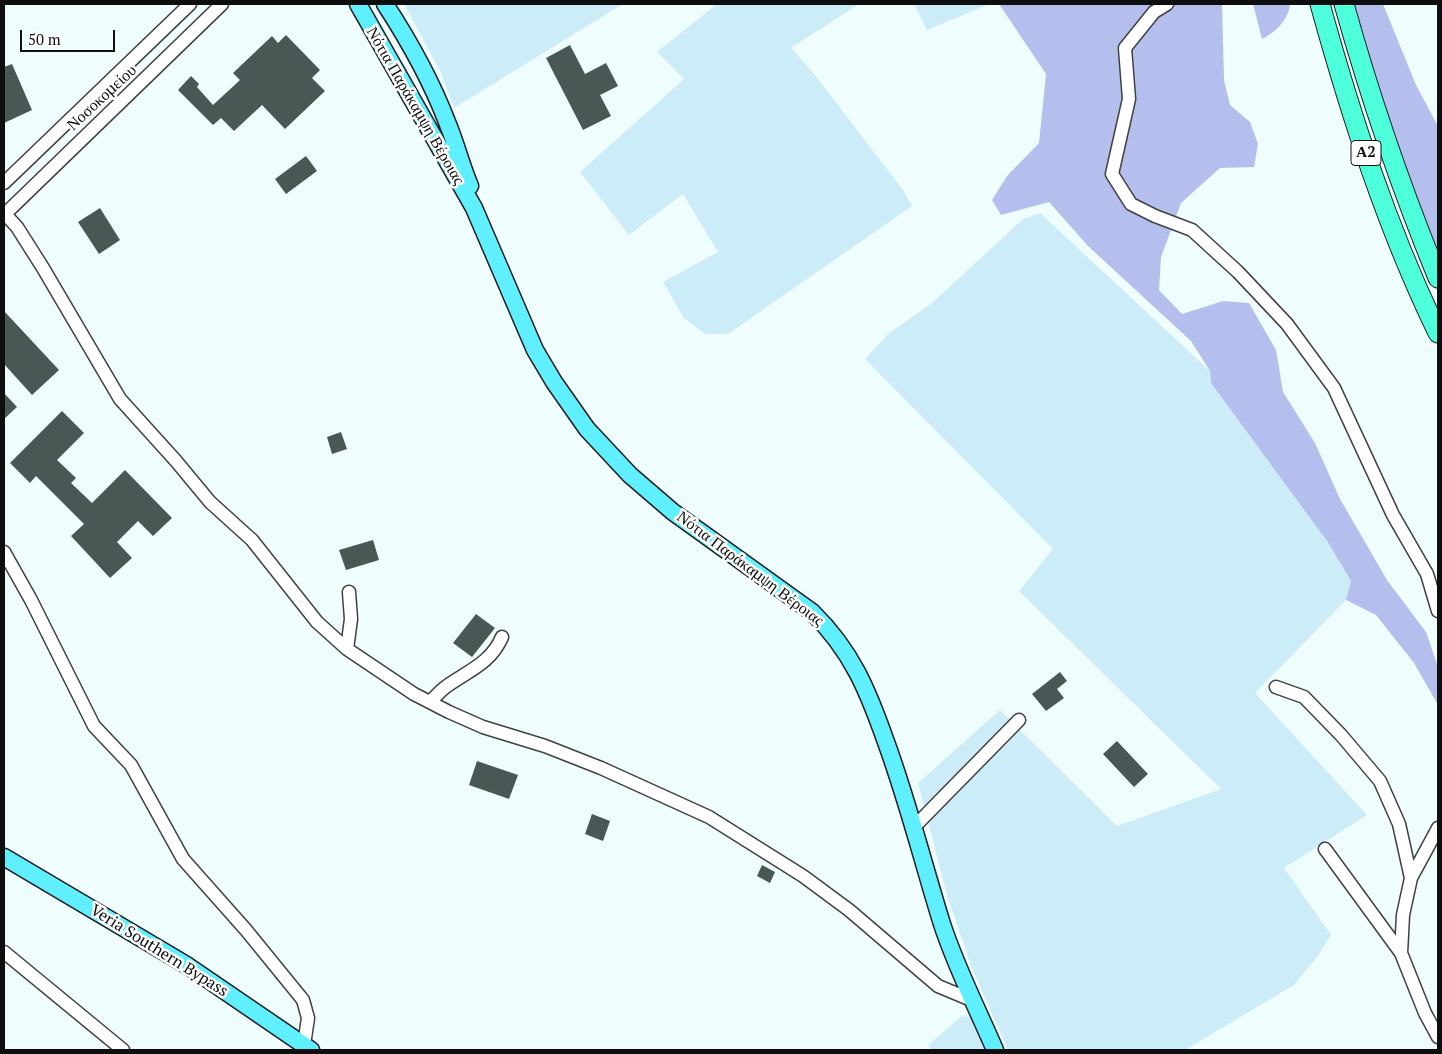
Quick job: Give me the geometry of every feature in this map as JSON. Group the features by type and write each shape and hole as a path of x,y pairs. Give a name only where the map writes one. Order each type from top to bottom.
{"highway":[{"name":"Α2","path":"1320,4 1336,63 1376,183 1418,291 1438,333"},
{"name":"Α2","path":"1344,4 1358,54 1397,174 1438,278"}],"main road":[{"name":"Νότια Παράκαμψη Βέροιας","path":"358,4 474,208 535,350 554,382 587,429 630,475 673,512 812,612 831,630 846,651 869,694 915,826 943,925 995,1050"},
{"name":"Νότια Παράκαμψη Βέροιας","path":"384,4 420,63 448,123 460,162 473,192 474,208"},
{"name":"Veria Southern Bypass","path":"4,857 188,966 308,1048"}],"street":[{"name":"Νοσοκομείου","path":"4,183 190,4"},
{"name":"Νοσοκομείου","path":"4,214 222,4"},
{"path":"1166,4 1154,12 1125,48 1129,99 1112,174 1130,204 1192,230 1238,272 1287,324 1334,388 1394,515 1427,574 1438,611"},
{"path":"4,214 17,227 43,268 120,399 176,460 210,502 252,540 318,622 347,649 414,694 483,727 545,746 601,768 708,817 803,876 834,898 938,986 974,1000"},
{"path":"4,552 31,600 94,726 130,765 183,859 246,930 303,1000 308,1018 308,1048"},
{"path":"347,649 351,619 349,592"},
{"path":"430,702 446,686 477,668 497,650 502,638"},
{"path":"1276,687 1304,697 1341,734 1380,781 1399,824 1411,878"},
{"path":"915,826 1019,720"},
{"path":"1401,953 1403,915 1411,878 1438,828"},
{"path":"1326,849 1401,953 1438,1037"},
{"path":"4,952 123,1050"}],"shaded area":[{"path":"404,4 623,4 454,108 441,73"},
{"path":"717,4 859,4 791,48 815,75 903,190 912,206 728,334 705,334 684,318 663,282 718,252 683,194 629,235 580,172 684,79 657,52"},
{"path":"914,4 990,4 927,30"},
{"path":"999,4 1222,4 1224,80 1230,105 1250,122 1258,144 1254,167 1220,168 1181,203 1161,257 1159,290 1182,314 1223,301 1249,303 1276,350 1283,392 1315,443 1340,499 1387,580 1426,632 1438,667 1438,705 1414,663 1376,615 1346,600 1351,581 1327,541 1211,383 1210,371 1191,341 1088,246 1049,202 1001,215 992,200 1007,176 1039,143 1046,74"},
{"path":"1253,4 1290,4 1287,15 1280,25 1262,39"},
{"path":"1349,4 1383,4 1416,85 1438,126 1438,256 1411,190"},
{"path":"1040,213 1210,371 1211,383 1327,541 1351,581 1346,600 1255,693 1367,815 1284,868 1331,935 1317,957 1294,985 1185,1050 1008,1050 971,966 947,895 918,783 1000,710 1117,826 1221,789 1019,591 1053,549 865,359 888,334 932,303 1023,219"},
{"path":"962,1016 972,1017 986,1050 931,1050 928,1045"}],"building":[{"path":"286,35 320,70 312,78 325,91 285,129 262,105 234,131 221,118 213,125 178,90 191,76 199,84 197,87 213,105 240,80 233,73 272,36 278,43"},
{"path":"570,45 585,74 606,63 618,86 600,95 611,116 583,130 546,58"},
{"path":"12,64 32,110 4,123 4,67"},
{"path":"306,156 317,171 286,194 275,179"},
{"path":"100,208 120,240 99,254 78,222"},
{"path":"4,311 59,370 32,395 4,364"},
{"path":"4,393 17,407 4,419"},
{"path":"62,411 84,433 57,460 76,478 71,483 92,503 125,470 172,518 153,536 138,521 117,542 132,558 110,578 71,536 84,524 36,476 30,483 10,463"},
{"path":"341,432 347,449 332,454 327,437"},
{"path":"373,540 379,560 346,570 339,550"},
{"path":"476,614 495,628 472,657 453,643"},
{"path":"1060,672 1067,681 1057,689 1064,698 1046,711 1032,694"},
{"path":"1117,741 1148,774 1134,787 1103,754"},
{"path":"477,761 518,775 509,799 469,785"},
{"path":"592,814 610,821 603,841 585,834"},
{"path":"762,865 775,872 770,883 757,876"}]}
